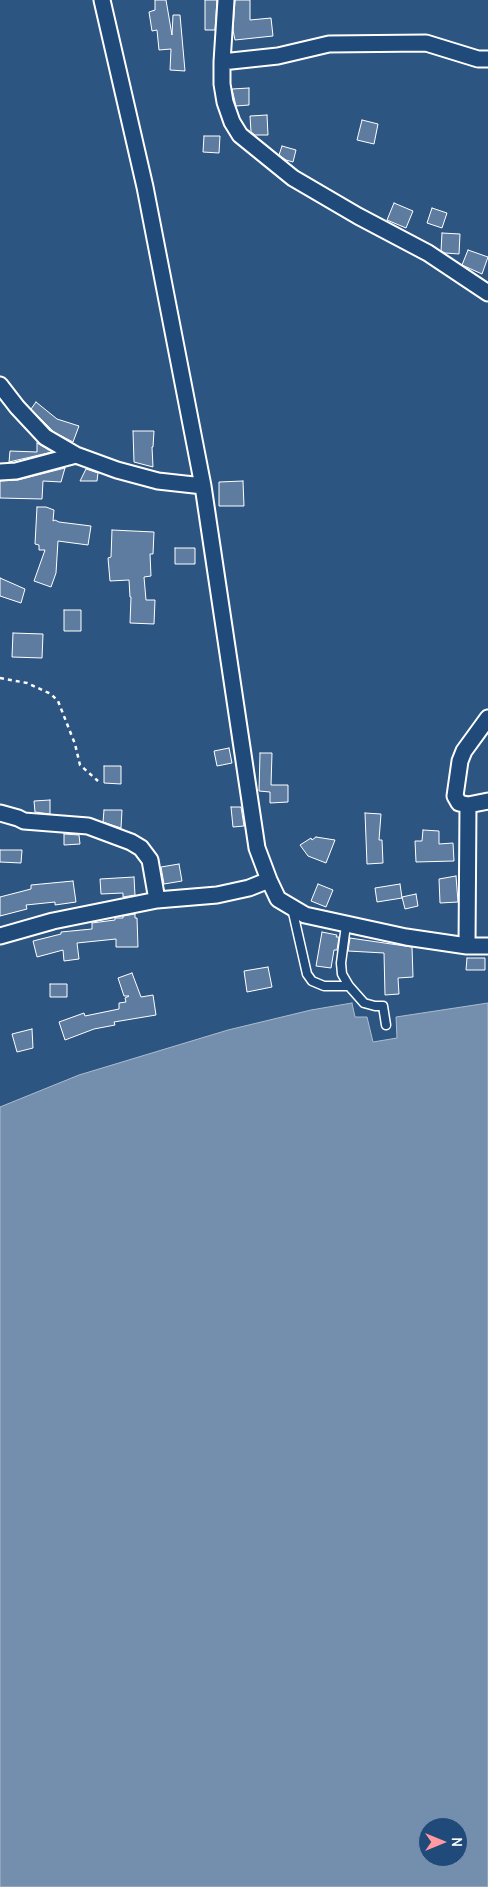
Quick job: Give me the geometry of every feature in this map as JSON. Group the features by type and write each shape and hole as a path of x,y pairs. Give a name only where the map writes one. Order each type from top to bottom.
{"street":[{"path":"102,0 145,187 202,486 257,848 269,880 278,899 305,915 406,937 467,946 488,946"},
{"path":"226,0 222,62 225,102 232,122 240,135 293,178 358,216 428,253 488,294"},
{"path":"222,62 278,56 328,44 426,43 478,59 488,59"},
{"path":"0,385 17,407 45,436 76,455 117,470 158,481 202,486"},
{"path":"0,472 16,471 76,455"},
{"path":"488,718 464,751 460,761 455,796 459,803 468,805 488,801"},
{"path":"467,946 468,805"},
{"path":"0,813 18,818 24,822 88,826 131,842 141,848 150,860 157,900"},
{"path":"0,936 53,921 157,900 217,895 249,888 269,880"}],"lane":[{"path":"292,908 306,974 312,981 324,986 349,986"},
{"path":"346,925 341,963 342,974 349,986 364,1002 375,1006 383,1006 386,1024"}],"path":[{"path":"0,678 27,683 51,694 58,701 75,744 80,766 98,780"}],"water":[{"path":"352,1003 355,1017 367,1017 373,1042 397,1038 396,1017 488,1003 488,1887 0,1887 0,1107 79,1075 228,1030 311,1010"}],"building":[{"path":"155,0 166,0 172,35 173,15 180,15 185,71 170,70 171,49 159,50 157,30 152,31 149,12 155,10"},
{"path":"205,0 217,0 215,30 205,30"},
{"path":"235,0 250,0 250,20 271,18 273,36 235,40 233,30"},
{"path":"249,88 249,105 236,106 232,89"},
{"path":"267,115 268,135 255,135 251,132 250,116"},
{"path":"362,120 378,124 374,144 357,140"},
{"path":"204,136 220,136 219,153 203,152"},
{"path":"282,146 296,150 293,162 279,155"},
{"path":"394,203 413,211 406,228 387,220"},
{"path":"432,208 447,213 442,228 427,223"},
{"path":"442,233 460,234 459,254 441,251"},
{"path":"468,250 488,257 482,274 462,265"},
{"path":"36,402 57,419 79,426 73,442 54,432 31,409"},
{"path":"133,431 154,431 152,447 153,467 134,462"},
{"path":"37,443 52,452 9,462 10,451 37,452"},
{"path":"65,468 61,482 43,481 42,499 0,498 0,481 18,480"},
{"path":"86,469 98,473 97,481 80,481"},
{"path":"243,481 244,506 219,506 219,482"},
{"path":"37,507 46,507 54,510 53,521 91,526 88,545 58,541 56,573 51,587 34,581 45,550 39,550 39,545 35,544"},
{"path":"112,530 154,532 153,554 150,554 151,576 144,577 146,600 155,600 154,624 130,623 131,597 129,580 110,581 108,558 111,557"},
{"path":"175,548 195,548 195,564 175,564"},
{"path":"0,578 25,589 21,603 0,596"},
{"path":"64,610 81,610 81,631 64,631"},
{"path":"13,633 43,634 42,658 12,657"},
{"path":"229,748 232,763 217,766 214,751"},
{"path":"260,753 272,753 271,785 288,785 288,802 270,803 270,792 259,791"},
{"path":"104,766 121,766 121,784 104,783"},
{"path":"50,800 50,814 35,812 34,801"},
{"path":"231,807 241,807 244,826 233,827"},
{"path":"104,810 122,810 121,828 103,822"},
{"path":"365,813 381,814 379,840 382,840 383,863 367,864"},
{"path":"423,830 439,831 439,844 453,843 454,861 416,862 415,841 422,841"},
{"path":"64,834 79,835 80,844 64,845"},
{"path":"316,837 335,840 326,863 308,856 300,845"},
{"path":"0,850 22,850 21,863 0,862"},
{"path":"179,864 182,881 164,884 161,867"},
{"path":"456,876 458,902 440,903 439,879"},
{"path":"134,877 135,895 123,897 123,893 101,894 100,879"},
{"path":"73,881 76,902 55,905 55,902 26,905 27,909 0,916 0,897 31,889 31,885"},
{"path":"318,884 333,890 326,907 311,901"},
{"path":"400,884 402,898 377,902 375,888"},
{"path":"416,894 418,906 405,909 402,897"},
{"path":"135,914 135,918 137,918 138,947 116,947 116,939 77,943 79,959 64,961 63,950 37,957 33,941 61,934 61,932 92,929 92,923 115,920 115,918 123,918 123,916"},
{"path":"322,932 339,937 337,950 334,950 331,968 316,966"},
{"path":"350,938 412,947 413,977 398,978 399,994 385,995 384,953 348,951"},
{"path":"467,958 485,958 485,970 466,970"},
{"path":"268,967 272,987 247,992 244,971"},
{"path":"132,973 141,997 153,995 156,1015 114,1022 115,1025 94,1029 65,1040 59,1022 84,1013 85,1016 119,1009 119,1003 126,1002 125,998 129,996 124,996 118,978"},
{"path":"50,984 67,984 67,997 50,997"},
{"path":"32,1029 33,1048 17,1052 12,1034"}]}
